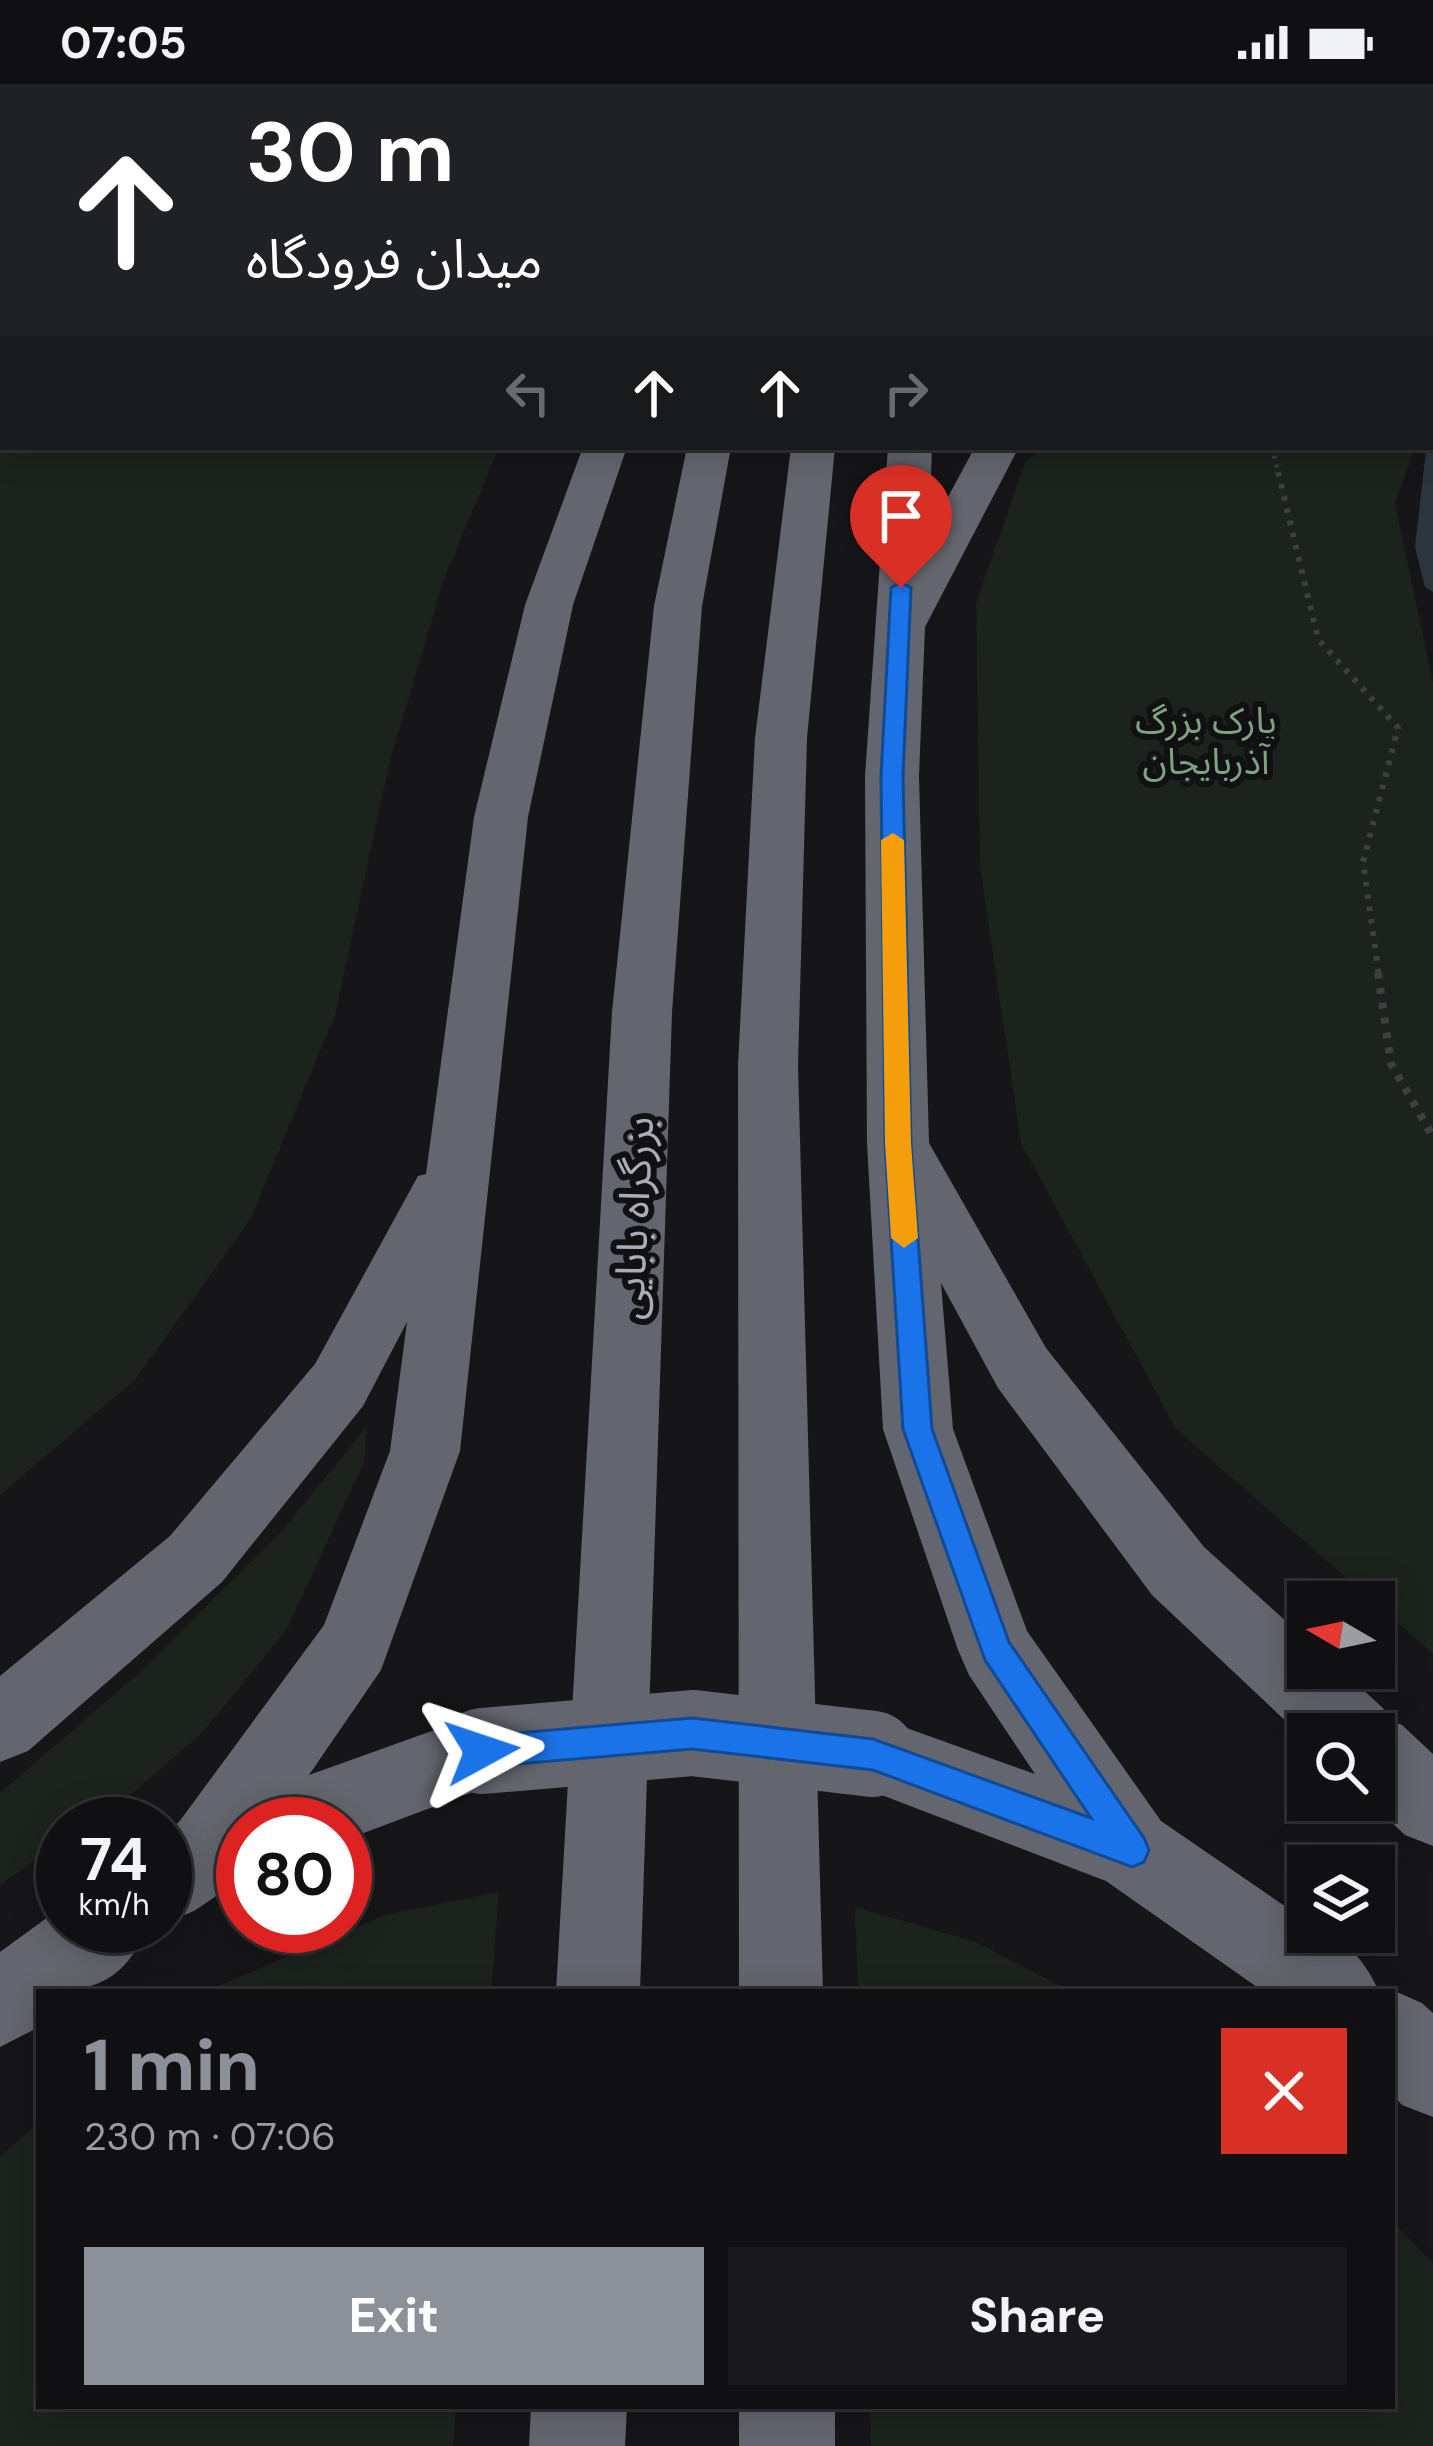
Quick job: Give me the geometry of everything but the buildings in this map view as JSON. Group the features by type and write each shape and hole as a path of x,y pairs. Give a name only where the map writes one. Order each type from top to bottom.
{"highway":[{"path":"205,1857 354,1645 425,1451 501,817 549,605 604,450"},
{"name":"بزرگراه بابایی","path":"598,1989 643,1012 679,606 708,450"},
{"path":"781,1989 768,1065 781,738 813,450"},
{"path":"910,450 892,776 898,1143 918,1429 996,1650 1132,1850"},
{"path":"898,635 995,450"},
{"path":"898,1143 1022,1368 1178,1571 1331,1713"},
{"path":"0,1725 196,1559 339,1385 459,1159"},
{"path":"356,1797 482,1751 692,1733 873,1754 1132,1850 1333,1989"},
{"path":"1395,1772 1433,1807"},
{"path":"0,2004 69,1953"},
{"path":"1395,2035 1433,2074"},
{"path":"577,2446 579,2409"},
{"path":"787,2409 787,2446"}],"path":[{"path":"1273,450 1318,639 1398,728 1363,862 1390,1064 1433,1136"}],"green space":[{"path":"0,450 498,450 443,582 390,761 335,1015 251,1218 135,1380 0,1495"},
{"name":"پارک بزرگ آذربایجان","path":"1041,450 1414,450 1395,504 1433,683 1433,1654 1395,1621 1395,1581 1350,1581 1176,1429 1021,1143 980,866 976,603 1026,460"},
{"path":"367,1426 364,1462 287,1629 202,1733 127,1797 36,1797 36,1859 0,1885 0,1793 139,1673 282,1531"},
{"path":"499,1892 491,1989 211,1989 296,1953 372,1953 372,1921"},
{"path":"855,1907 976,1942 1066,1989 858,1989"},
{"path":"36,2125 36,2409 456,2409 453,2446 0,2446 0,2157"},
{"path":"1395,2224 1433,2264 1433,2446 871,2446 870,2409 1395,2409"}],"waterway":[{"path":"1433,451 1423,547 1433,587"}],"slow traffic":[{"path":"893,840 904,1238"}],"route":[{"path":"482,1751 692,1733 873,1754 1132,1850 996,1650 918,1429 898,1143 892,776 901,588"}]}
